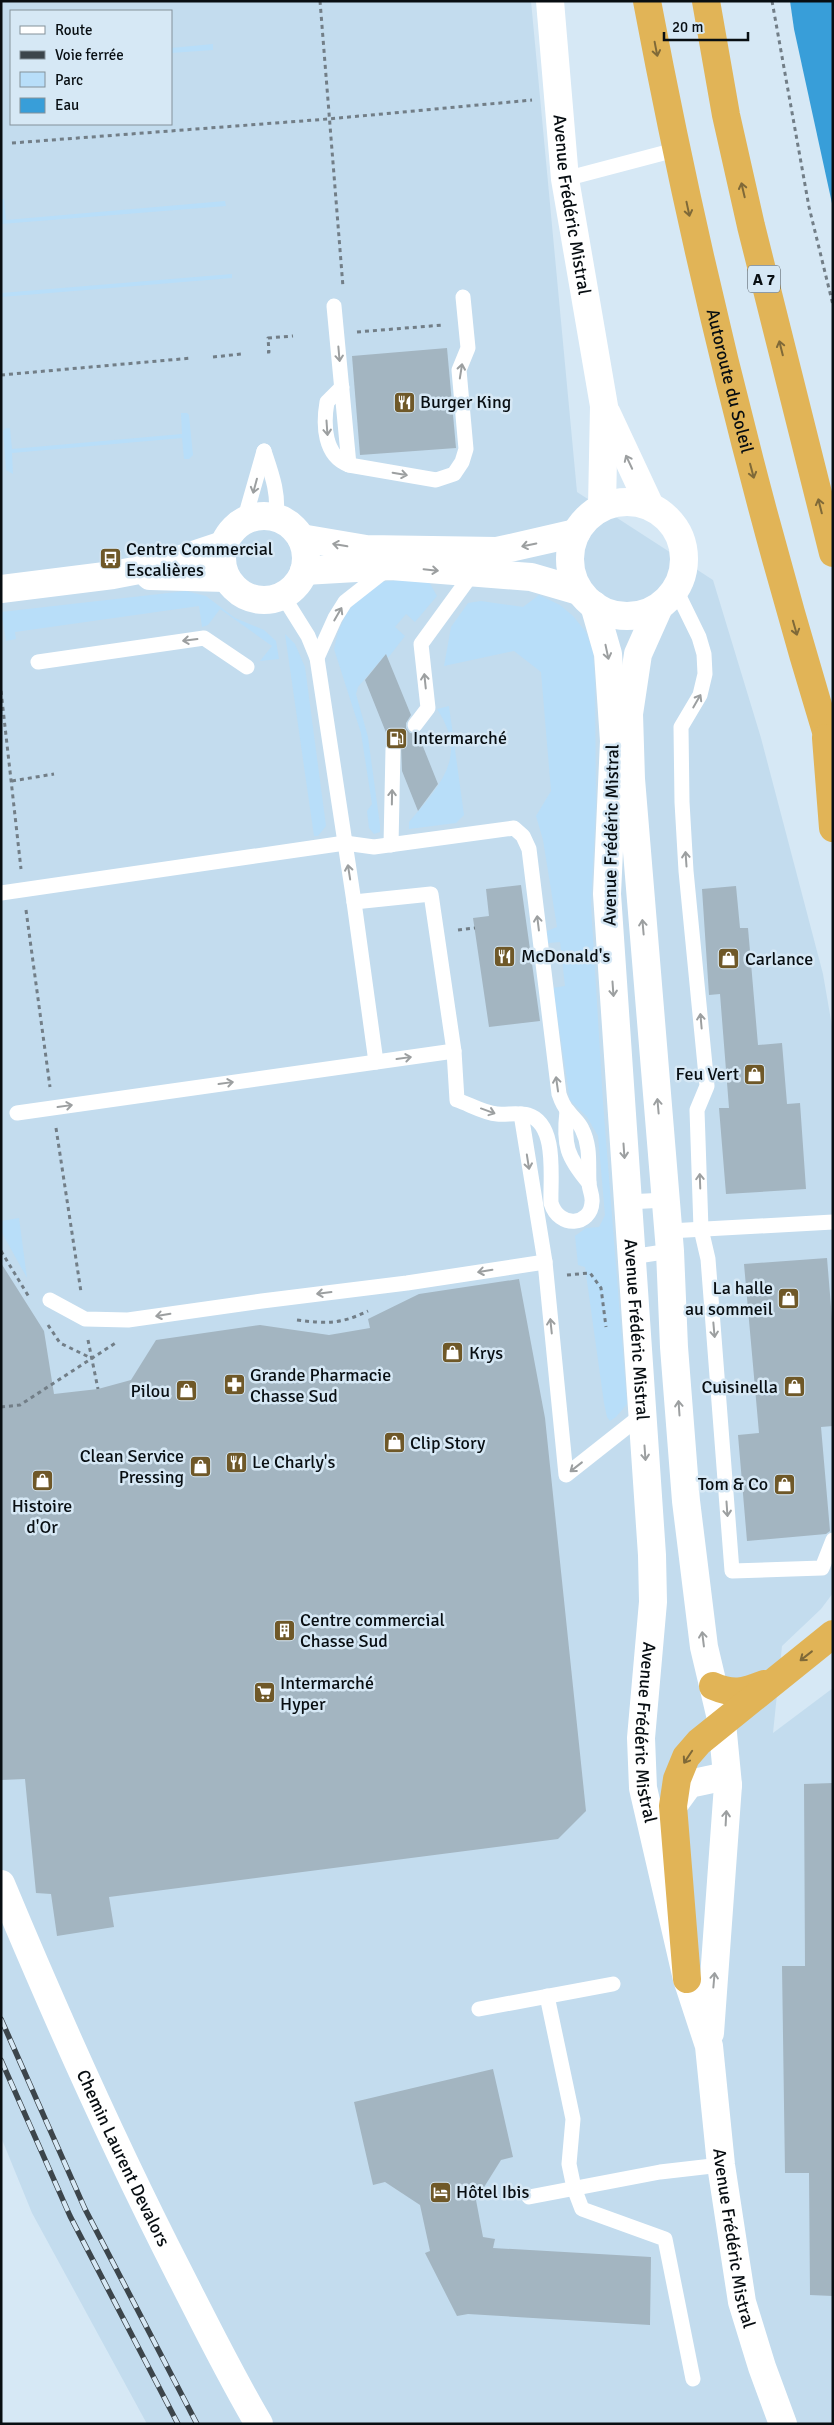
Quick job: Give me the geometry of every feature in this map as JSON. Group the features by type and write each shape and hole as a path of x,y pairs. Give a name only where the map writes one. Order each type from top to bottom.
{"highway":[{"name":"Autoroute du Soleil","path":"647,1 675,150 703,277 772,549 829,744 833,828"},
{"name":"A 7","path":"706,1 726,115 751,226 833,553"},
{"path":"687,1979 673,1806 677,1780 686,1757 699,1742 833,1634"},
{"path":"713,1686 729,1693 747,1691 779,1678"}],"main road":[{"name":"Avenue Frédéric Mistral","path":"550,1 565,179 604,406 602,506"},
{"name":"Avenue Frédéric Mistral","path":"604,406 650,506"},
{"path":"304,570 391,566 531,578 587,598 606,612 633,616 667,599 682,577 685,563 680,535 672,523 650,506 623,501 602,506 584,520 571,546 570,570 587,598"},
{"path":"254,517 276,518 286,522 301,538 305,554 304,570 299,581 283,596 264,600 245,596 234,588 226,578 222,568 223,545 235,527 244,521 254,517"},
{"path":"301,538 366,549 497,551 576,533"},
{"path":"1,589 113,575 160,566 223,545"},
{"path":"458,550 472,574"},
{"path":"113,575 226,578"},
{"name":"Avenue Frédéric Mistral","path":"587,598 608,654 614,741 607,894 652,1555 653,1602 641,1738 643,1788 687,1979 709,2046"},
{"name":"Avenue Frédéric Mistral","path":"667,599 638,654 629,714 632,788 670,1241 674,1347 686,1501 704,1647 722,1723 728,1785 709,2046 721,2165 742,2302 762,2367 783,2424"},
{"path":"673,1806 688,1784 717,1778 728,1785"},
{"name":"Chemin Laurent Devalors","path":"1,1884 102,2114 172,2260 234,2382 259,2424"}],"lane":[{"path":"565,179 675,150"},
{"path":"339,301 342,387 349,465 436,480 454,474 462,462 466,449 458,370 468,348 463,297"},
{"path":"244,521 264,452 276,484 278,499 276,518"},
{"path":"317,658 335,618 345,602 391,566"},
{"path":"415,725 428,708 420,644 472,574"},
{"path":"283,596 308,636 317,658 376,1062"},
{"path":"667,599 699,637 704,654 706,674 700,695 681,726 682,802 686,871 707,1086 697,1110 701,1230 708,1259 732,1571 822,1568 833,1540"},
{"path":"38,662 204,638 247,667"},
{"path":"391,845 393,750"},
{"path":"1,893 344,843 374,847 514,828 522,836 529,849 559,1094 567,1111 583,1130 590,1164 589,1183 592,1202 589,1212 577,1220 568,1222 560,1219 553,1212 550,1203 550,1146 546,1132 539,1121 530,1116 520,1114 495,1114 457,1100 454,1051 431,894 354,902"},
{"path":"17,1113 454,1051"},
{"path":"567,1111 564,1140 568,1154 576,1168 589,1183"},
{"path":"520,1114 546,1269 566,1475 642,1415"},
{"path":"627,1202 666,1200"},
{"path":"631,1257 701,1230 833,1222"},
{"path":"50,1300 85,1320 128,1320 407,1283 546,1269"},
{"path":"478,2009 613,1984"},
{"path":"547,1996 573,2119 569,2164 574,2188 582,2209 665,2239 693,2379"},
{"path":"529,2197 660,2172 721,2165"}],"path":[{"path":"320,1 327,79 339,301"},
{"path":"772,1 809,207 833,305"},
{"path":"12,143 328,119 528,100"},
{"path":"356,332 449,325"},
{"path":"268,352 268,338 293,336"},
{"path":"213,357 241,354"},
{"path":"1,374 192,358"},
{"path":"1,691 24,890 53,1108 85,1320 98,1388"},
{"path":"12,781 54,774"},
{"path":"546,1269 590,1272 601,1288 607,1333"},
{"path":"291,1319 320,1323 348,1321 375,1308"},
{"path":"1,1407 20,1405 124,1337"}],"shaded area":[{"path":"1,1 531,1 577,492 713,580 761,738 823,974 833,1032 833,1593 821,1609 782,1646 773,1733 833,1688 833,2424 147,2424 32,2213 1,2137"}],"green space":[{"path":"213,44 213,50 172,53 172,48"},
{"path":"4,199 6,220 225,201 226,206 1,224 1,200"},
{"path":"232,274 232,278 1,297 1,293"},
{"path":"181,413 189,415 193,455 189,459 184,459 182,438 12,453 13,474 6,470 3,431 6,428 10,428 12,449 182,434"},
{"path":"410,579 428,580 437,596 415,622 406,614 395,627 405,636 388,658 386,654 358,687 356,694 368,737 380,825 380,832 374,834 369,828 367,811 372,804 361,733 334,649 338,632 346,614 360,596 381,582"},
{"path":"186,591 206,596 235,618 264,630 276,641 279,659 260,661 272,646 220,609 208,625 202,627 199,606 15,632 16,639 6,641 1,612"},
{"path":"539,595 560,605 573,616 586,632 593,652 596,804 591,904 603,1102 627,1404 610,1421 607,1417 604,1403 585,1267 578,1265 575,1236 586,1228 599,1227 605,1215 598,1136 587,1117 570,1100 553,988 565,986 560,942 548,943 547,931 557,927 543,840 536,816 551,791 541,672 514,651 444,666 451,627 468,603 481,601 523,607"},
{"path":"285,634 295,644 305,667 326,826 318,836 314,836"},
{"path":"449,706 464,815 456,823 409,829 409,822 440,783 447,770 450,742 446,726 437,709"},
{"path":"19,1218 27,1278 1,1231 1,1221"}],"water":[{"path":"790,1 833,1 833,208 794,29"}],"building":[{"name":"Burger King","path":"447,348 456,448 360,455 352,356"},
{"path":"386,654 411,715 406,723 406,728 410,733 418,734 438,784 418,811 402,771 401,745 397,741 389,740 365,680"},
{"name":"McDonald's","path":"521,885 540,1021 489,1027 473,918 489,916 486,889"},
{"name":"Feu Vert","path":"736,886 740,928 748,928 758,1045 782,1043 787,1104 800,1103 806,1189 726,1194 719,1108 729,1108 720,994 709,995 702,889"},
{"path":"827,1258 833,1331 833,1426 821,1427 830,1531 826,1534 747,1541 738,1435 759,1433 744,1264"},
{"name":"Centre commercial Chasse Sud","path":"1,1263 44,1331 54,1394 98,1389 131,1380 156,1340 260,1325 329,1335 370,1328 368,1319 419,1294 519,1279 545,1418 586,1811 558,1839 109,1897 114,1927 57,1936 51,1894 36,1893 25,1779 1,1780"},
{"path":"833,1783 833,2296 810,2295 809,2173 785,2173 782,1966 805,1966 804,1784"},
{"name":"Hôtel Ibis","path":"493,2069 513,2157 501,2160 476,2200 483,2237 495,2239 493,2248 651,2257 650,2325 468,2314 457,2316 425,2253 430,2251 420,2205 385,2182 373,2185 354,2102"}],"railway":[{"path":"1,2019 85,2209 197,2424"},
{"path":"1,2060 70,2216 178,2424"}],"place":[{"name":"Burger King","path":"404,402"},
{"name":"Centre Commercial Escalières","path":"110,559"},
{"name":"Intermarché","path":"397,738"},
{"name":"McDonald's","path":"505,956"},
{"name":"Carlance","path":"729,959"},
{"name":"Feu Vert","path":"755,1074"},
{"name":"La halle au sommeil","path":"789,1298"},
{"name":"Krys","path":"453,1353"},
{"name":"Grande Pharmacie Chasse Sud","path":"234,1385"},
{"name":"Cuisinella","path":"794,1387"},
{"name":"Pilou","path":"186,1391"},
{"name":"Clip Story","path":"394,1443"},
{"name":"Le Charly's","path":"236,1462"},
{"name":"Clean Service Pressing","path":"200,1466"},
{"name":"Histoire d'Or","path":"42,1481"},
{"name":"Tom & Co","path":"784,1484"},
{"name":"Centre commercial Chasse Sud","path":"284,1630"},
{"name":"Intermarché Hyper","path":"264,1693"},
{"name":"Hôtel Ibis","path":"440,2192"}]}
